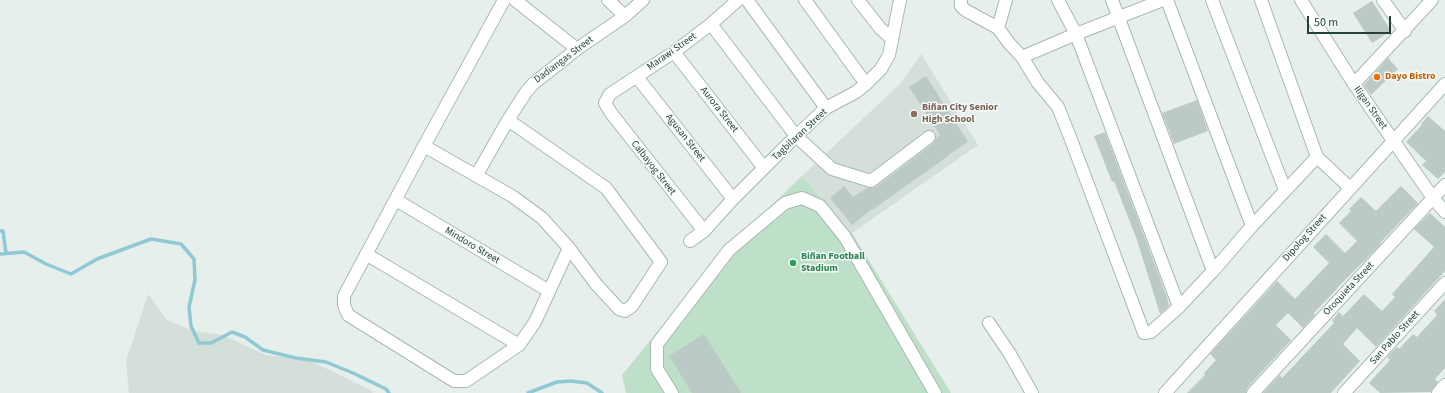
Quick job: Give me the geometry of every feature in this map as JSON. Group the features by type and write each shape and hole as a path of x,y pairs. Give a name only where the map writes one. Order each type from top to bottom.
{"street":[{"path":"504,0 366,254 344,296 344,305 348,314 454,381 466,381 519,345 535,322 569,248"},
{"path":"515,0 578,49"},
{"path":"608,0 626,16"},
{"name":"Dadiangas Street","path":"476,176 508,120 533,84 578,49 626,16 643,0"},
{"name":"Marawi Street","path":"606,103 610,94 674,52 711,24 738,0"},
{"path":"747,0 826,108"},
{"path":"805,0 866,84"},
{"path":"858,0 880,28 892,39"},
{"name":"Tagbilaran Street","path":"690,241 704,231 732,199 826,108 856,92 880,69 889,56 900,0"},
{"path":"961,0 961,6 966,10 998,28 1022,57 1038,83 1058,107 1144,333 1151,332 1179,307 1285,190 1317,157"},
{"path":"998,28 1006,0"},
{"path":"1058,0 1076,34 1179,307"},
{"path":"1112,0 1213,270"},
{"path":"1022,57 1163,0"},
{"path":"1167,0 1252,226"},
{"path":"1212,0 1285,190"},
{"path":"1260,0 1317,157 1350,188"},
{"name":"Iligan Street","path":"1301,0 1354,84 1433,198 1445,212"},
{"path":"1383,0 1405,31"},
{"path":"1354,84 1405,31 1432,0"},
{"path":"711,24 796,136 832,169 871,181 929,137"},
{"name":"Aurora Street","path":"674,52 764,168"},
{"name":"Agusan Street","path":"637,76 732,199"},
{"name":"Dipolog Street","path":"1165,393 1445,84"},
{"name":"Calbayog Street","path":"606,103 610,114 704,231"},
{"path":"424,146 512,196 542,218 569,248 596,284 618,309 625,310 632,306 661,262 606,188 508,120"},
{"name":"Oroquieta Street","path":"1253,393 1445,185"},
{"path":"672,393 657,369 657,344 729,250 785,203 802,198 820,206 845,237 935,393"},
{"name":"Mindoro Street","path":"396,200 549,291"},
{"path":"366,254 519,345"},
{"name":"San Pablo Street","path":"1344,393 1445,283"},
{"path":"989,323 1010,354 1032,393"},
{"path":"1438,393 1445,385"}],"shaded area":[{"name":"Biñan City Senior High School","path":"921,54 978,145 852,233 802,176 901,83"},
{"path":"148,294 167,320 193,331 223,335 266,355 309,360 370,390 373,393 129,393 126,361"}],"green space":[{"name":"Biñan Football Stadium","path":"802,176 852,233 951,393 626,393 622,375 691,291 741,235"}],"building":[{"path":"1372,1 1391,31 1372,43 1353,13"},
{"name":"Dayo Bistro","path":"1388,58 1398,69 1371,95 1364,85"},
{"path":"926,76 968,142 872,209 852,225 830,198 844,186 853,197 867,188 876,187 934,143 936,138 940,135 909,87"},
{"path":"1197,100 1208,131 1174,144 1162,113"},
{"path":"1428,116 1445,131 1445,172 1438,179 1422,165 1426,161 1406,142 1422,125 1421,124"},
{"path":"1105,132 1167,297 1169,306 1160,314 1137,240 1114,181 1112,182 1094,136"},
{"path":"1401,186 1418,203 1380,243 1381,244 1336,289 1314,313 1315,315 1303,328 1288,313 1276,325 1291,340 1247,388 1246,393 1187,393 1205,375 1204,373 1216,360 1210,354 1277,281 1295,299 1329,263 1313,247 1326,234 1345,253 1357,241 1339,223 1351,211 1349,209 1361,197 1376,211"},
{"path":"1430,213 1445,227 1445,271 1376,347 1357,328 1343,344 1360,361 1331,393 1263,393 1280,375 1282,378 1334,323 1332,321 1339,312 1343,316 1364,294 1382,311 1395,297 1392,294 1434,247 1414,229"},
{"path":"1445,299 1445,368 1435,379 1438,382 1431,392 1380,393 1369,383 1390,360 1387,357 1397,347 1399,349 1413,334 1417,337 1437,315 1434,311"},
{"path":"704,334 741,393 692,393 669,356"}],"waterway":[{"path":"0,231 3,231 6,253"},
{"path":"0,254 24,252 46,264 71,274 97,259 151,239 181,244 194,259 195,280 189,307 191,326 199,343 211,343 232,332 245,337 263,350 296,358 326,362 386,389 389,393"},
{"path":"528,393 557,382 571,381 587,383 602,393"}],"place":[{"name":"Dayo Bistro","path":"1377,77"},
{"name":"Biñan City Senior High School","path":"914,114"},
{"name":"Biñan Football Stadium","path":"793,263"}]}
